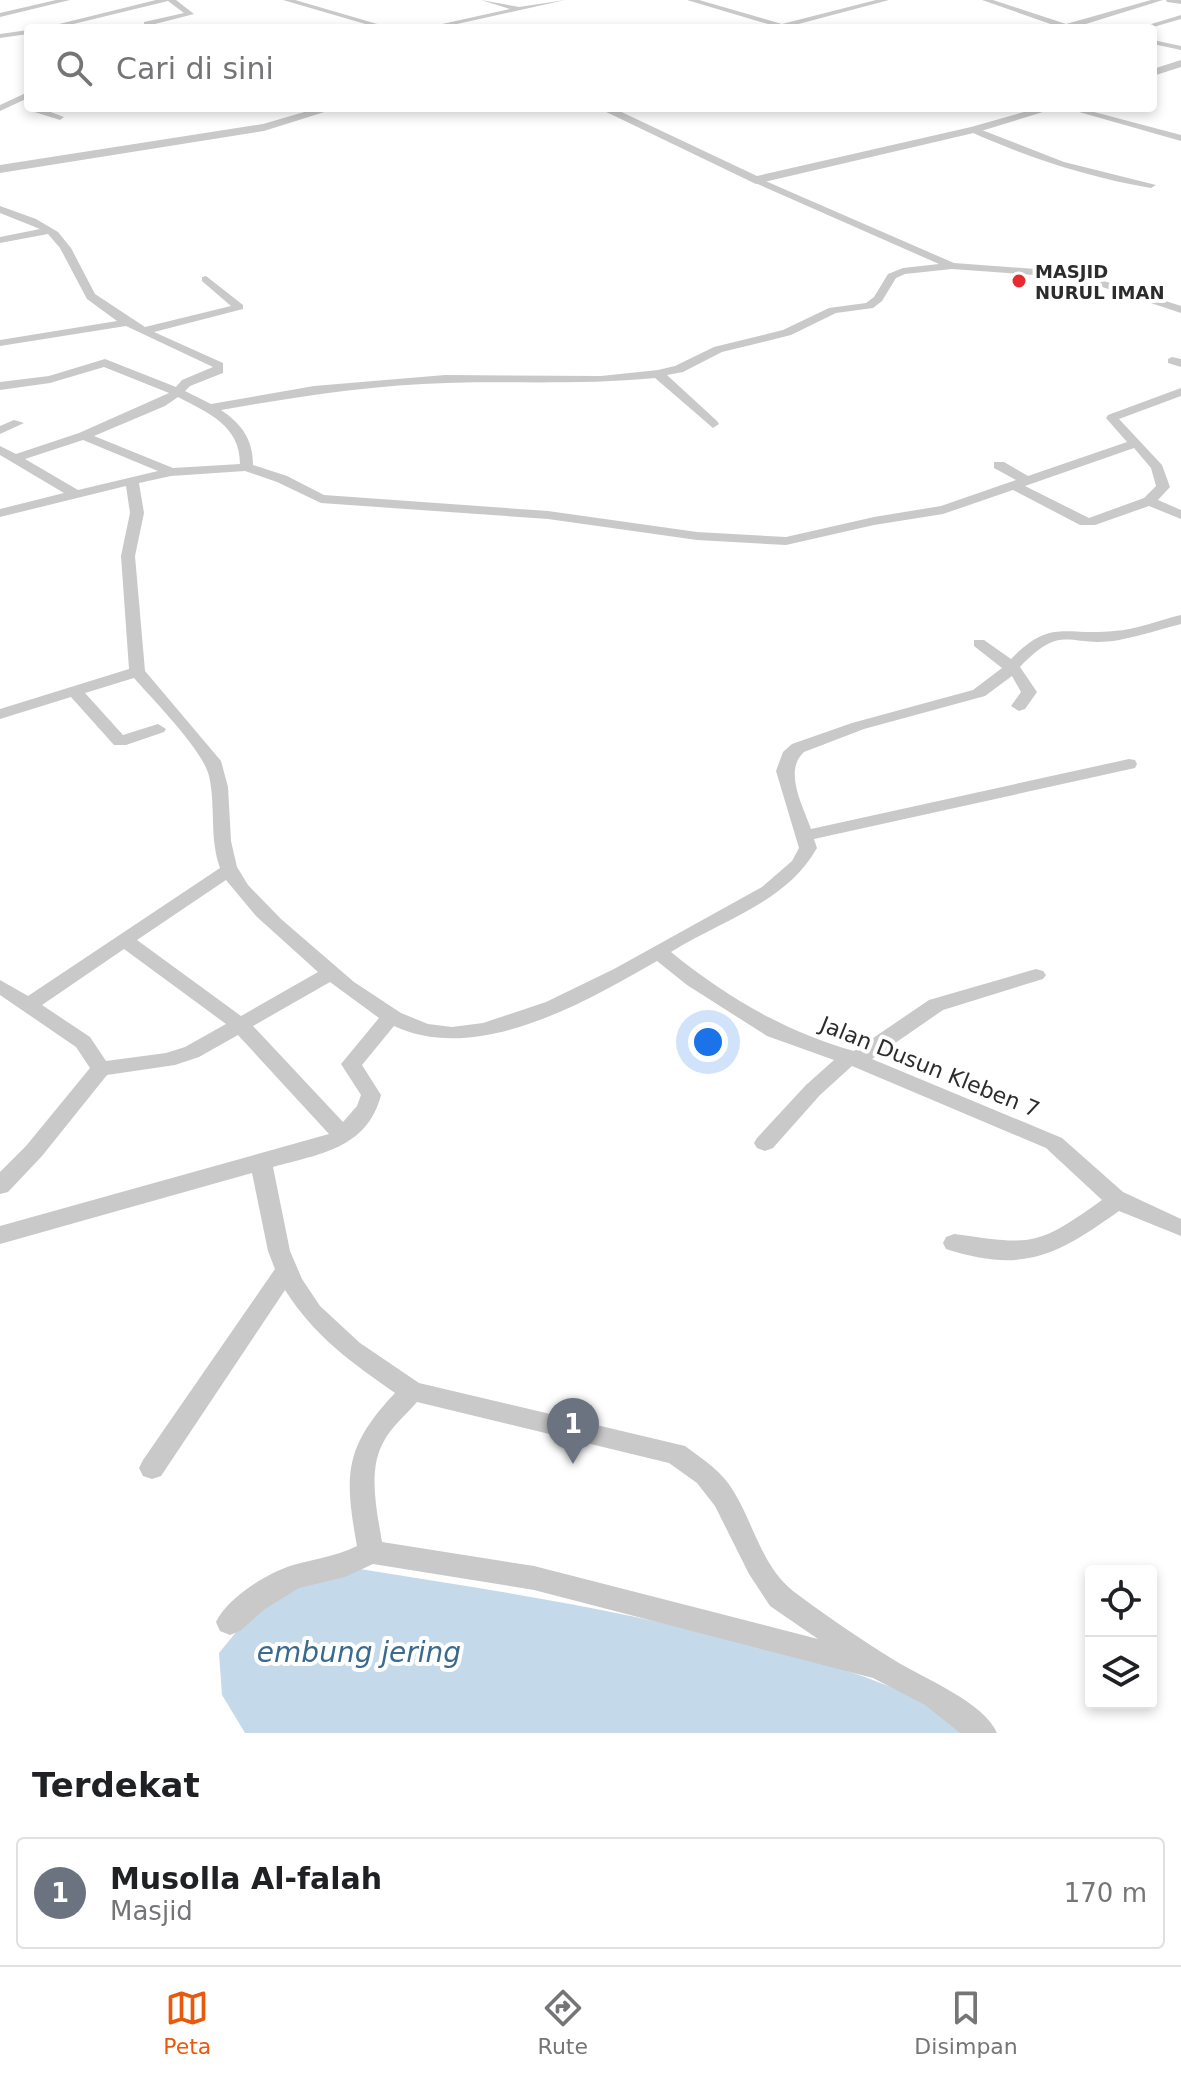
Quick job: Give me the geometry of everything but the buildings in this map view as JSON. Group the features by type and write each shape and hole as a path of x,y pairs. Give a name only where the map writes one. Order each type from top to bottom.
{"street":[{"path":"0,15 66,0"},
{"path":"64,24 168,0 190,14 147,24 112,13"},
{"path":"287,0 373,24"},
{"path":"485,0 518,9"},
{"path":"447,24 561,0"},
{"path":"691,0 775,24"},
{"path":"797,24 885,0"},
{"path":"986,0 1055,24"},
{"path":"1081,24 1159,0"},
{"path":"1170,0 1181,2"},
{"path":"1143,6 1181,15"},
{"path":"1154,24 1181,15"},
{"path":"0,36 24,33"},
{"path":"1157,43 1181,50"},
{"path":"1166,58 1181,50"},
{"path":"1157,72 1181,63"},
{"path":"7,92 24,94"},
{"path":"0,108 24,96"},
{"path":"13,102 24,106"},
{"path":"43,112 60,117"},
{"path":"0,169 264,127 317,112"},
{"path":"612,112 756,180 952,266"},
{"path":"756,180 974,130 1036,112"},
{"path":"1084,112 1181,138"},
{"path":"974,130 999,143 1045,157 1067,169 1151,185"},
{"path":"0,209 61,240 90,296 127,323 219,365 219,370 186,383 178,392 83,436 16,458"},
{"path":"0,240 48,231"},
{"path":"212,408 314,390 445,379 601,380 658,374 679,369 718,349 787,333 833,310 869,306 878,299 892,276 903,271 952,266 1076,275 1181,310"},
{"path":"143,331 239,307 206,279"},
{"path":"0,343 127,323"},
{"path":"3,383 50,379 105,363 212,408 236,427 244,439 248,449 246,467"},
{"path":"658,374 713,424"},
{"path":"999,465 1022,484 1085,522 1099,520 1149,501 1164,483 1137,443 1112,418 1181,392"},
{"path":"0,430 18,423"},
{"path":"83,436 171,472"},
{"path":"0,513 73,493 171,472 246,467 282,479 314,498 333,501 548,515 697,536 786,541 874,521 943,510 1137,443"},
{"path":"0,450 73,493"},
{"path":"132,481 137,513 128,556 137,672 213,761 222,794 221,846 229,870 276,923 331,973 392,1015 425,1031 441,1034 495,1025 582,994 797,870 808,848 784,771 789,756 798,748 858,726 979,693 1012,668 1035,643 1052,635 1116,636 1181,619"},
{"path":"1149,501 1181,515"},
{"path":"979,643 1012,668 1029,692 1019,706"},
{"path":"0,714 137,672"},
{"path":"73,690 120,742 158,729"},
{"path":"804,836 1129,764"},
{"path":"29,1004 229,870"},
{"path":"125,940 240,1025 343,1135"},
{"name":"Jalan Dusun Kleben 7","path":"659,952 694,981 756,1022 853,1058 1054,1143 1118,1200 1181,1228"},
{"path":"0,1186 43,1141 101,1069 168,1060 192,1052 331,973"},
{"path":"765,1143 813,1090 853,1058 936,1005 1036,975"},
{"path":"0,986 83,1042 101,1069"},
{"path":"0,1235 325,1146 343,1135 371,1098 351,1064 392,1015"},
{"path":"261,1163 279,1251 287,1269 312,1313 352,1350 412,1391 676,1454 706,1475 724,1498 758,1566 780,1597 885,1670 935,1696 983,1733"},
{"path":"954,1243 1014,1251 1033,1250 1058,1242 1118,1200"},
{"path":"152,1468 287,1269"},
{"path":"371,1552 362,1490 365,1462 371,1439 412,1391"},
{"path":"230,1622 255,1600 293,1577 345,1565 371,1552 534,1578 885,1670"}],"water":[{"name":"embung jering","path":"360,1569 608,1611 822,1663 908,1695 937,1712 961,1733 245,1733 222,1695 219,1653 258,1605 292,1584"}],"place":[{"name":"MASJID NURUL IMAN","path":"1019,281"},
{"name":"Musolla Al-falah","path":"573,1464"}]}
